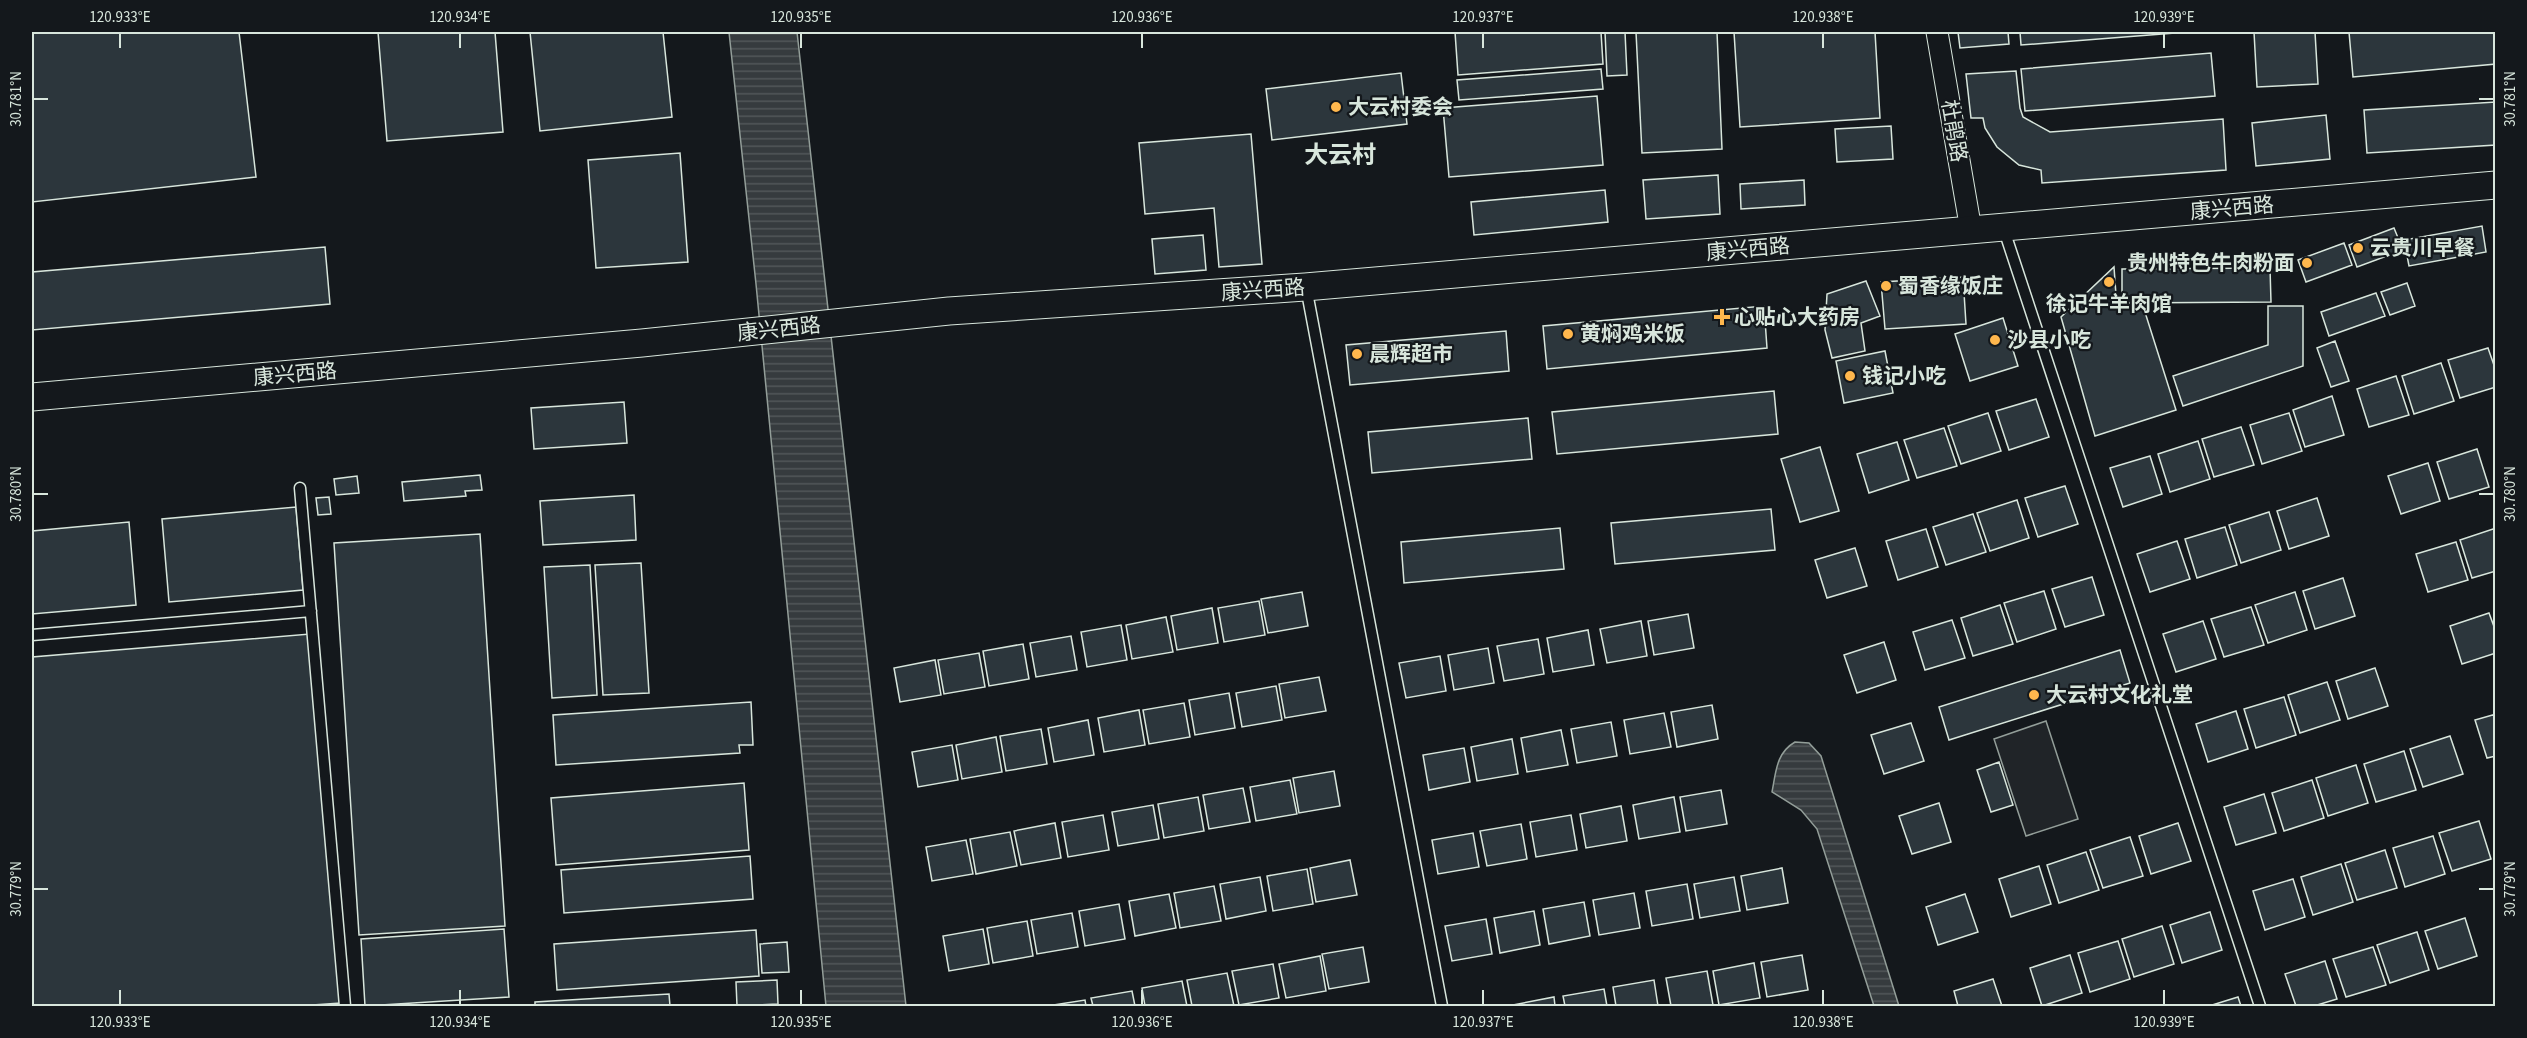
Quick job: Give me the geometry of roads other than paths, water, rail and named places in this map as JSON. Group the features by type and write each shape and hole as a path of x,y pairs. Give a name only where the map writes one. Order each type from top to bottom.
{"street":[{"name":"杜鹃路","path":"1937,32 1971,230"},
{"name":"康兴西路","path":"32,398 642,343 949,311 1305,287 2496,185"}],"lane":[{"path":"2003,227 2260,1006"},
{"path":"1305,287 1442,1006"},
{"path":"300,488 345,1006"},
{"path":"32,635 311,611"}],"place":[{"name":"大云村委会","path":"1336,107"},
{"name":"云贵川早餐","path":"2358,248"},
{"name":"贵州特色牛肉粉面","path":"2307,263"},
{"name":"徐记牛羊肉馆","path":"2109,282"},
{"name":"蜀香缘饭庄","path":"1886,286"},
{"name":"心贴心大药房","path":"1722,317"},
{"name":"黄焖鸡米饭","path":"1568,334"},
{"name":"沙县小吃","path":"1995,340"},
{"name":"晨辉超市","path":"1357,354"},
{"name":"钱记小吃","path":"1850,376"},
{"name":"大云村文化礼堂","path":"2034,695"}],"district":[{"name":"大云村","path":"1340,155"}]}
